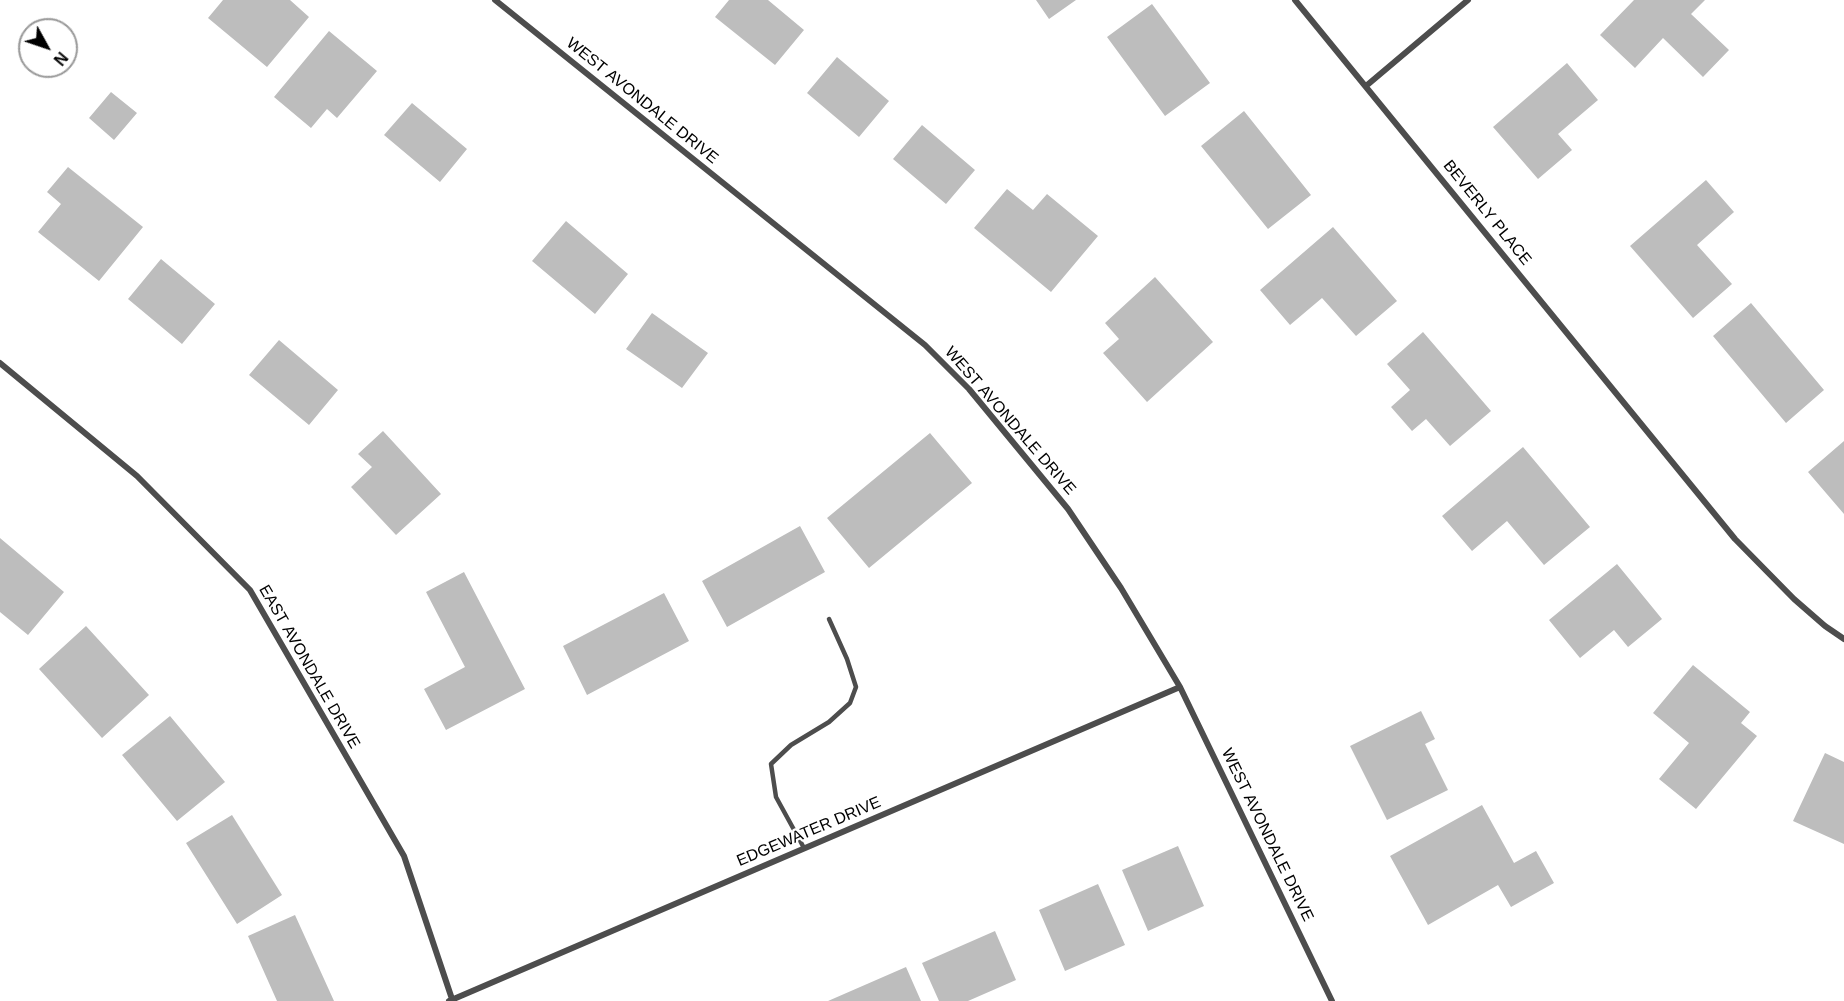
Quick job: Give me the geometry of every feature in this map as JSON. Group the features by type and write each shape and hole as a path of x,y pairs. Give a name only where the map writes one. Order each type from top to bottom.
{"street":[{"name":"WEST AVONDALE DRIVE","path":"495,0 926,345 969,389 1068,509 1121,588 1180,687 1332,1001"},
{"name":"BEVERLY PLACE","path":"1295,0 1735,539 1794,599 1844,639"},
{"path":"1366,86 1468,0"},
{"name":"EAST AVONDALE DRIVE","path":"0,363 137,476 250,590 404,856 451,1000"},
{"name":"EDGEWATER DRIVE","path":"451,1000 1180,687"}],"lane":[{"path":"804,848 776,797 771,764 791,746 829,722 850,703 856,687 847,659 828,619"}],"building":[{"path":"223,0 290,0 309,17 267,67 208,18"},
{"path":"729,0 768,0 804,30 775,65 715,17"},
{"path":"1036,0 1076,0 1049,19"},
{"path":"1634,0 1705,0 1691,14 1729,50 1703,77 1663,38 1635,68 1600,35"},
{"path":"1152,4 1210,83 1165,116 1107,37"},
{"path":"329,31 377,71 337,118 327,109 311,128 274,97"},
{"path":"837,57 889,101 859,137 807,93"},
{"path":"1567,63 1598,100 1558,134 1572,150 1538,179 1493,127"},
{"path":"111,92 137,113 114,140 89,118"},
{"path":"412,103 467,149 440,182 384,135"},
{"path":"1244,111 1311,195 1268,229 1201,146"},
{"path":"922,125 975,170 946,204 893,159"},
{"path":"68,167 143,227 99,281 38,232 61,204 47,192"},
{"path":"1706,180 1734,212 1697,245 1732,284 1693,318 1630,246"},
{"path":"1007,189 1033,210 1047,194 1098,236 1051,292 974,228"},
{"path":"566,221 628,274 595,314 532,261"},
{"path":"1333,227 1397,301 1356,336 1322,298 1290,325 1260,290"},
{"path":"161,259 215,304 182,344 128,299"},
{"path":"1155,277 1213,342 1147,402 1103,353 1119,339 1105,323"},
{"path":"1751,303 1824,390 1786,423 1713,336"},
{"path":"652,313 708,353 682,388 626,349"},
{"path":"1423,332 1491,411 1450,446 1426,419 1412,431 1391,407 1410,390 1387,364"},
{"path":"279,340 338,390 309,425 249,375"},
{"path":"383,431 441,494 396,535 351,487 372,467 358,454"},
{"path":"930,433 972,483 869,568 827,518"},
{"path":"1844,441 1844,514 1808,472"},
{"path":"1523,447 1590,527 1544,565 1507,521 1472,551 1442,516"},
{"path":"800,526 825,572 727,627 702,581"},
{"path":"0,538 64,592 28,635 0,612"},
{"path":"1617,564 1662,619 1628,647 1614,630 1580,658 1549,620"},
{"path":"464,572 525,689 446,730 424,689 465,667 426,592"},
{"path":"664,593 689,641 587,695 563,646"},
{"path":"86,626 149,695 102,738 39,669"},
{"path":"1693,665 1750,712 1741,723 1757,736 1696,809 1659,779 1689,743 1653,713"},
{"path":"1421,711 1435,739 1425,744 1448,790 1387,820 1350,746"},
{"path":"170,716 225,782 177,821 122,755"},
{"path":"1825,753 1844,762 1844,844 1793,821"},
{"path":"1482,805 1514,863 1536,851 1554,883 1511,907 1498,885 1428,925 1390,856"},
{"path":"232,815 282,895 237,924 186,843"},
{"path":"1178,846 1204,906 1148,931 1122,870"},
{"path":"1098,884 1125,945 1065,971 1039,910"},
{"path":"295,915 334,1001 277,1001 248,936"},
{"path":"995,931 1016,980 968,1001 939,1001 922,963"},
{"path":"906,967 921,1001 828,1001"}]}
